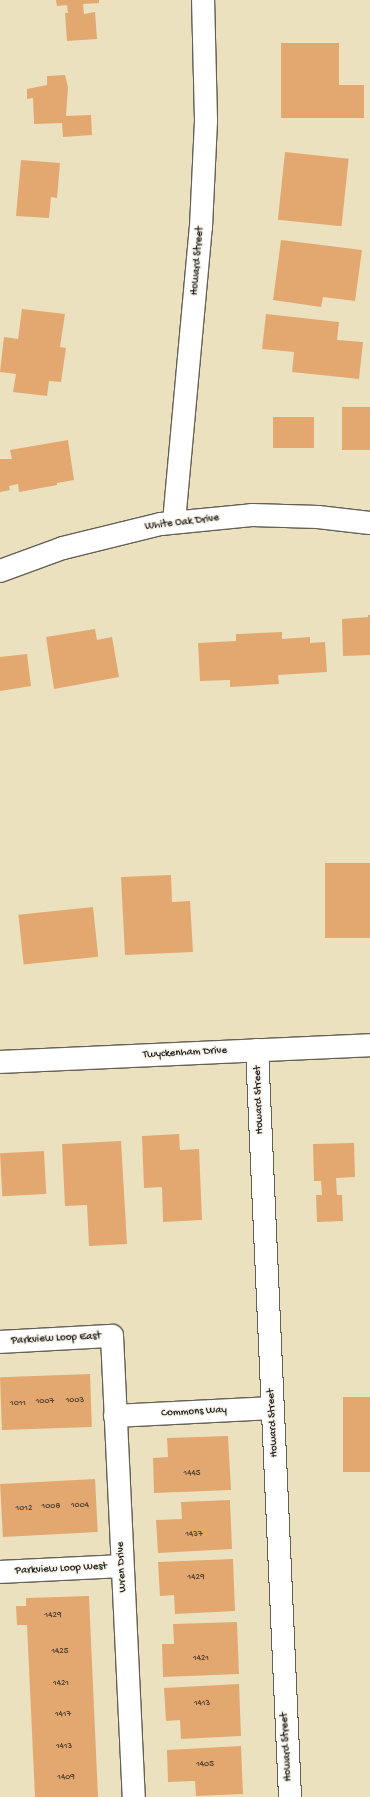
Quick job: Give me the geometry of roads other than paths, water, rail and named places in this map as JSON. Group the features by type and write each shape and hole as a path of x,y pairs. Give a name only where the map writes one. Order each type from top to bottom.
{"street":[{"name":"Howard Street","path":"174,522 201,227 206,120 203,0"},
{"name":"White Oak Drive","path":"0,571 108,535 174,522 252,515 318,517 370,523"},
{"name":"Twyckenham Drive","path":"0,1062 370,1045"},
{"name":"Howard Street","path":"257,1050 290,1797"},
{"name":"Parkview Loop East","path":"0,1342 112,1336"},
{"name":"Wren Drive","path":"112,1336 134,1797"},
{"name":"Commons Way","path":"115,1416 272,1408"},
{"name":"Parkview Loop West","path":"0,1572 122,1566"}]}
